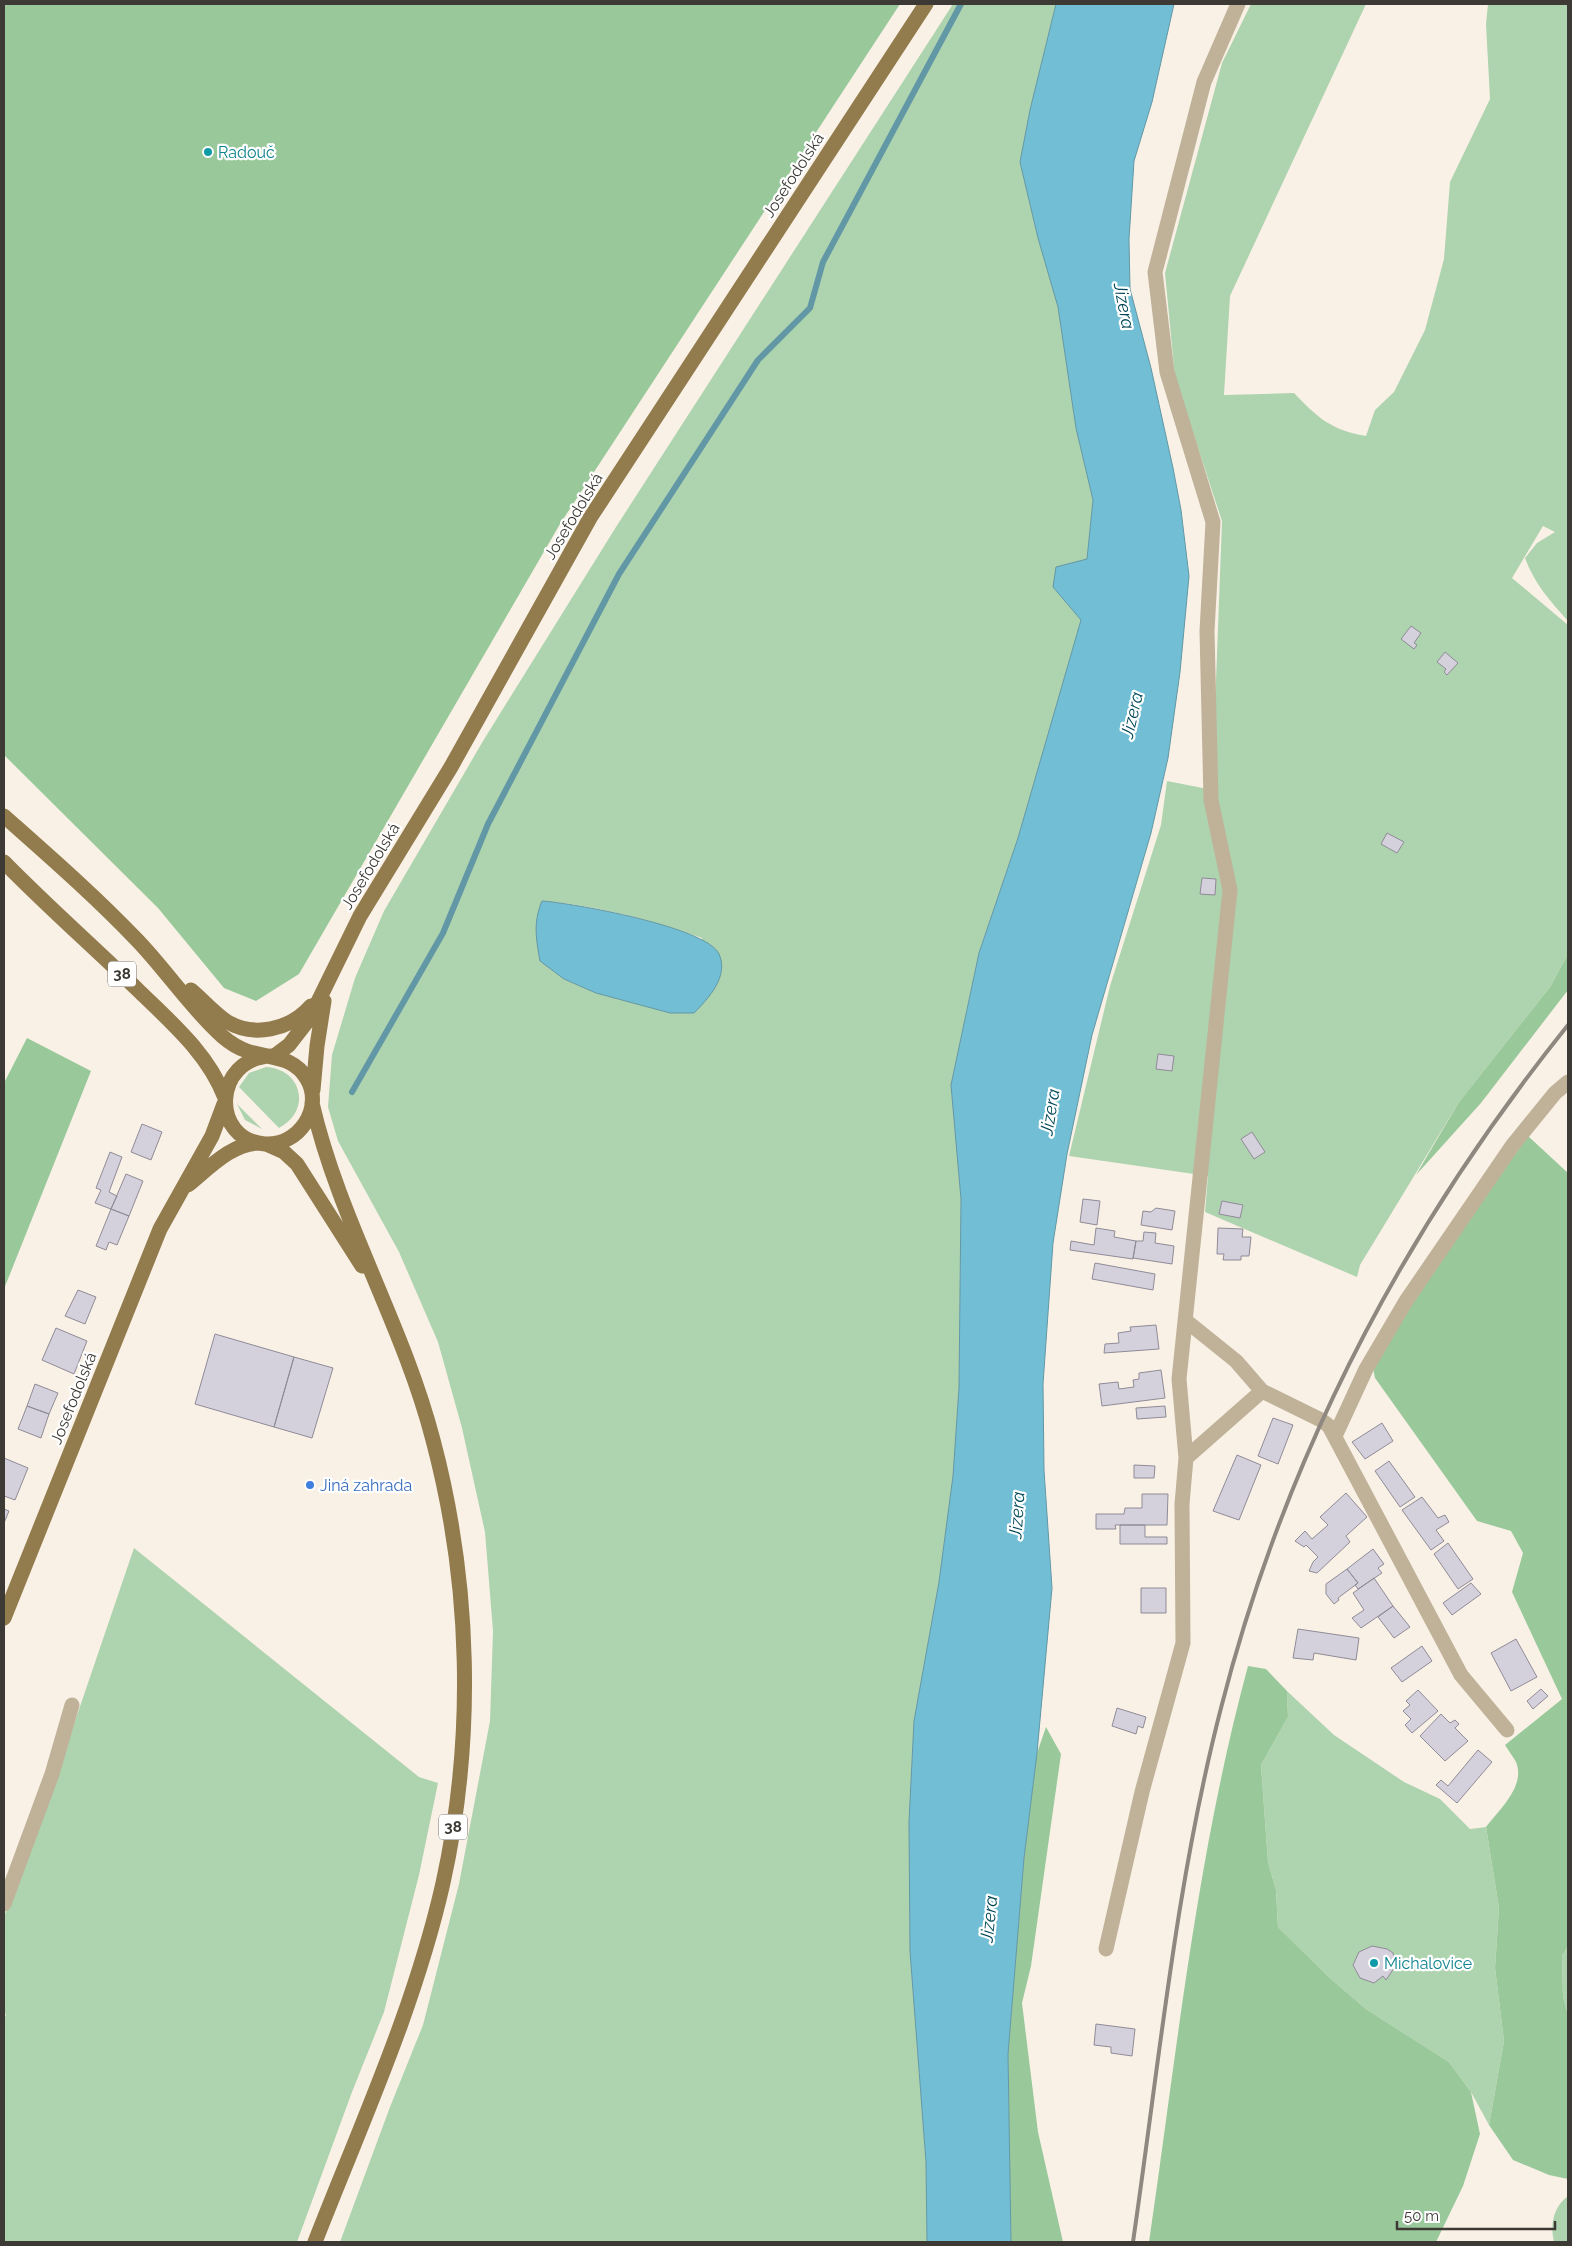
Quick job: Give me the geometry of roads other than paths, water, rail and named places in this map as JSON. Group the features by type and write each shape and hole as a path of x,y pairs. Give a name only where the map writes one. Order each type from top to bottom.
{"main road":[{"name":"Josefodolská","path":"272,1056 296,1038 310,1018 346,940 450,767 590,518 926,4"},
{"name":"38","path":"4,816 129,933 224,1037 246,1051 288,1061 301,1070 309,1084 326,1157 409,1361 433,1439 450,1516 459,1577 464,1662 462,1740 452,1834 443,1882 428,1939 401,2024 315,2242"},
{"name":"38","path":"4,862 174,1026 212,1070 225,1100 226,1112 235,1128 244,1136 284,1152 303,1172 383,1300"},
{"path":"129,933 216,1013 228,1022 242,1027 268,1029 287,1024 303,1015 326,985"},
{"path":"263,1143 285,1141 296,1134 308,1118 312,1101 317,1046 326,985"},
{"path":"225,1100 228,1084 237,1069 251,1060 272,1056"},
{"name":"Josefodolská","path":"4,1618 164,1218 212,1136 225,1100"},
{"name":"Josefodolská","path":"179,1192 231,1152 246,1144 263,1143"}],"street":[{"path":"1106,1949 1142,1792 1183,1643 1182,1504 1186,1458 1179,1380 1230,890 1210,800 1207,631 1213,522 1167,372 1155,272 1204,82 1238,4"},
{"path":"1335,1436 1366,1369 1406,1301 1512,1146 1555,1093 1568,1082"},
{"path":"1185,1320 1236,1361 1262,1391 1321,1420 1335,1436 1461,1675 1507,1730"},
{"path":"1186,1458 1262,1391"},
{"path":"4,1904 52,1774 72,1705"}],"water":[{"name":"Jizera","path":"1056,4 1174,4 1152,102 1134,161 1129,239 1130,289 1151,368 1173,468 1181,510 1189,576 1180,672 1168,758 1151,833 1092,1035 1067,1154 1053,1243 1043,1384 1044,1470 1052,1588 1037,1753 1024,1858 1008,2054 1011,2242 927,2242 926,2162 910,1951 909,1822 914,1721 939,1582 953,1476 959,1388 961,1199 951,1085 979,953 1018,838 1081,620 1053,587 1056,567 1087,559 1093,500 1076,428 1058,307 1038,238 1020,162 1030,110"},
{"path":"542,901 581,906 637,918 691,935 709,944 719,954 721,970 716,986 706,1001 694,1013 670,1013 596,993 564,979 540,961 536,924"}],"waterway":[{"path":"352,1092 443,933 488,824 619,574 758,360 810,308 823,262 961,4"}],"railway":[{"path":"1133,2242 1180,1906 1205,1774 1221,1708 1248,1614 1280,1522 1316,1434 1357,1347 1403,1264 1454,1182 1509,1102 1568,1025"}],"place":[{"name":"Radouč","path":"208,152"},
{"name":"Jiná zahrada","path":"310,1485"},
{"name":"Michalovice","path":"1374,1963"}]}
